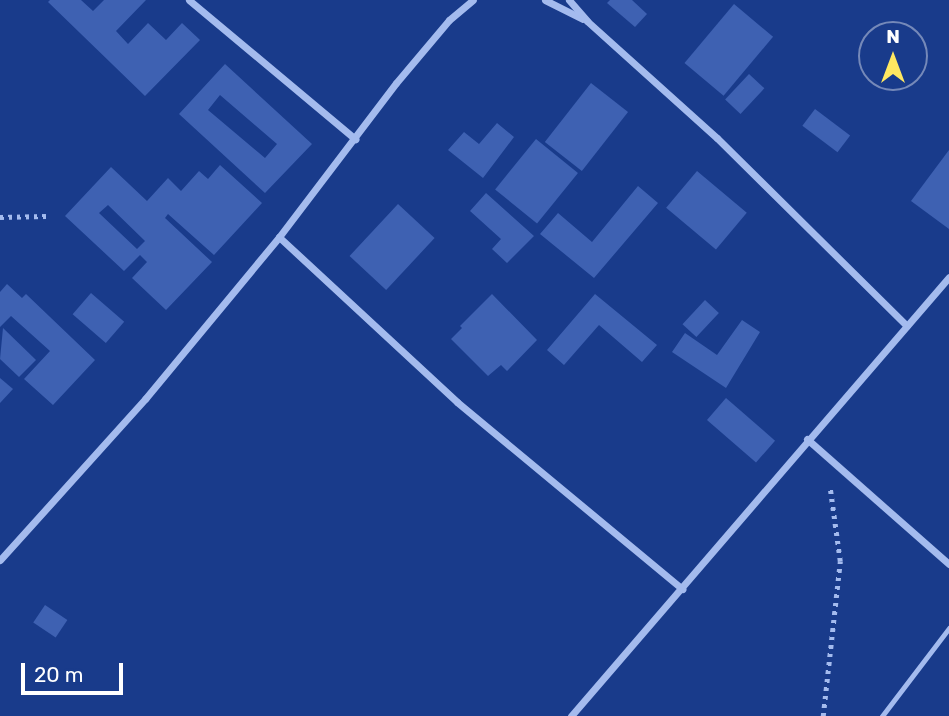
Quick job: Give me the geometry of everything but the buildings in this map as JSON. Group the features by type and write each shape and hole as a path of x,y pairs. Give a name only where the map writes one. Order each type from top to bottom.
{"street":[{"path":"189,0 355,139"},
{"path":"0,560 145,399 279,237 429,43 449,20 473,0"},
{"path":"545,0 587,21"},
{"path":"569,0 587,21 717,138 907,326"},
{"path":"279,237 457,402 682,589"},
{"path":"571,716 949,277"},
{"path":"807,439 949,564"}],"lane":[{"path":"882,716 949,628"}],"path":[{"path":"0,217 46,216"},
{"path":"822,716 840,561 835,510 823,453"}]}
